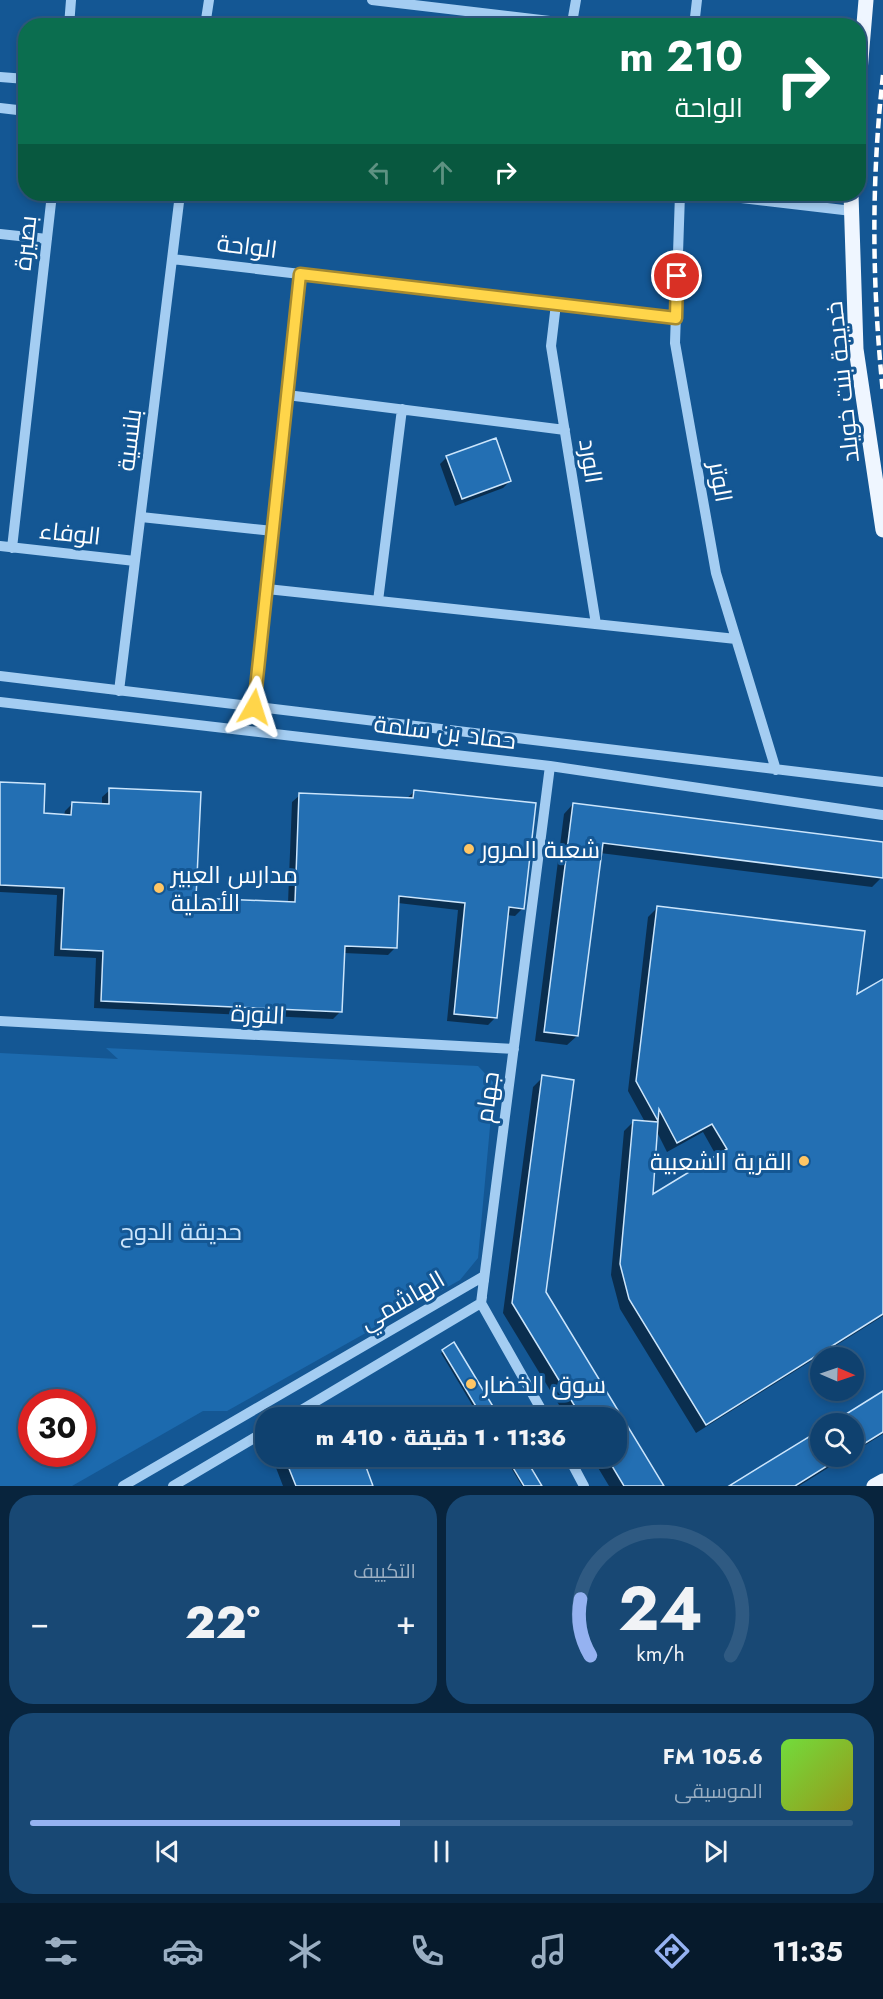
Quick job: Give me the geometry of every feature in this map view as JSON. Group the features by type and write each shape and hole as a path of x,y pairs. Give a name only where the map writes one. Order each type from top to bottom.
{"main road":[{"path":"864,18 866,0"},
{"name":"خديجة بنت خويلد","path":"851,201 856,349 883,530"},
{"path":"874,1486 883,1480"}],"street":[{"path":"70,18 71,0"},
{"path":"207,18 209,0"},
{"path":"372,0 529,18"},
{"path":"573,18 576,0"},
{"path":"695,18 697,0"},
{"path":"0,76 18,79"},
{"path":"0,108 18,110"},
{"name":"بصيرة","path":"12,548 51,201"},
{"name":"بلنسية","path":"119,691 179,201"},
{"name":"الوتر","path":"680,201 675,343 716,573 776,770"},
{"path":"767,201 852,211"},
{"path":"0,234 47,239"},
{"name":"الواحة","path":"172,259 676,318"},
{"path":"254,707 300,274"},
{"name":"الورد","path":"556,304 551,346 596,624"},
{"path":"287,395 565,430"},
{"path":"378,601 402,409"},
{"path":"141,517 273,531"},
{"name":"الوفاء","path":"0,546 135,561"},
{"path":"267,589 736,639"},
{"name":"حماد بن سلمة","path":"0,676 883,782"},
{"name":"حماد بن سلمة","path":"0,702 550,766 883,814"},
{"name":"جهام","path":"481,1303 550,766"},
{"name":"النورة","path":"0,1021 514,1049"},
{"name":"الهاشمي","path":"123,1486 484,1276 481,1303 306,1407"},
{"path":"481,1303 540,1407"},
{"path":"173,1486 255,1438"},
{"path":"574,1467 584,1486"}],"green space":[{"name":"حديقة الدوح","path":"106,1048 478,1066 494,1083 478,1258 460,1280 227,1411 203,1411 72,1486 0,1486 0,1053 118,1059"}],"building":[{"path":"496,438 511,481 462,499 446,456"},
{"name":"مدارس العبير الأهلية","path":"0,782 45,784 44,813 71,815 72,802 109,804 109,788 201,792 196,898 295,902 299,793 413,798 414,790 536,803 524,909 509,907 497,1018 454,1014 465,903 399,896 397,948 345,946 342,1012 101,1001 103,951 61,949 64,888 0,885"},
{"path":"573,803 883,842 883,878 603,843 578,1036 544,1032"},
{"path":"657,906 865,931 857,994 883,979 883,1314 830,1347 810,1347 810,1360 706,1425 629,1299 620,1264 633,1120 658,1122 653,1194 727,1149 712,1124 677,1143 659,1109 658,1121 636,1081"},
{"path":"542,1075 574,1080 546,1292 616,1407 575,1407 512,1303"},
{"name":"سوق الخضار","path":"454,1342 493,1407 476,1407 442,1350"},
{"path":"883,1391 883,1432 864,1444 864,1413 848,1413"},
{"path":"627,1425 664,1486 624,1486 613,1467 627,1467"},
{"path":"810,1436 810,1467 825,1467 795,1486 729,1486"},
{"path":"288,1467 366,1467 373,1486 296,1486"},
{"name":"سوق الخضار","path":"513,1467 531,1467 542,1486 524,1486"}],"railway":[{"path":"883,75 876,155 874,234 883,393"}],"place":[{"name":"شعبة المرور","path":"469,849"},
{"name":"مدارس العبير الأهلية","path":"159,888"},
{"name":"القرية الشعبية","path":"804,1161"},
{"name":"سوق الخضار","path":"471,1384"}],"route":[{"path":"254,707 300,274 676,318 677,276"}]}
